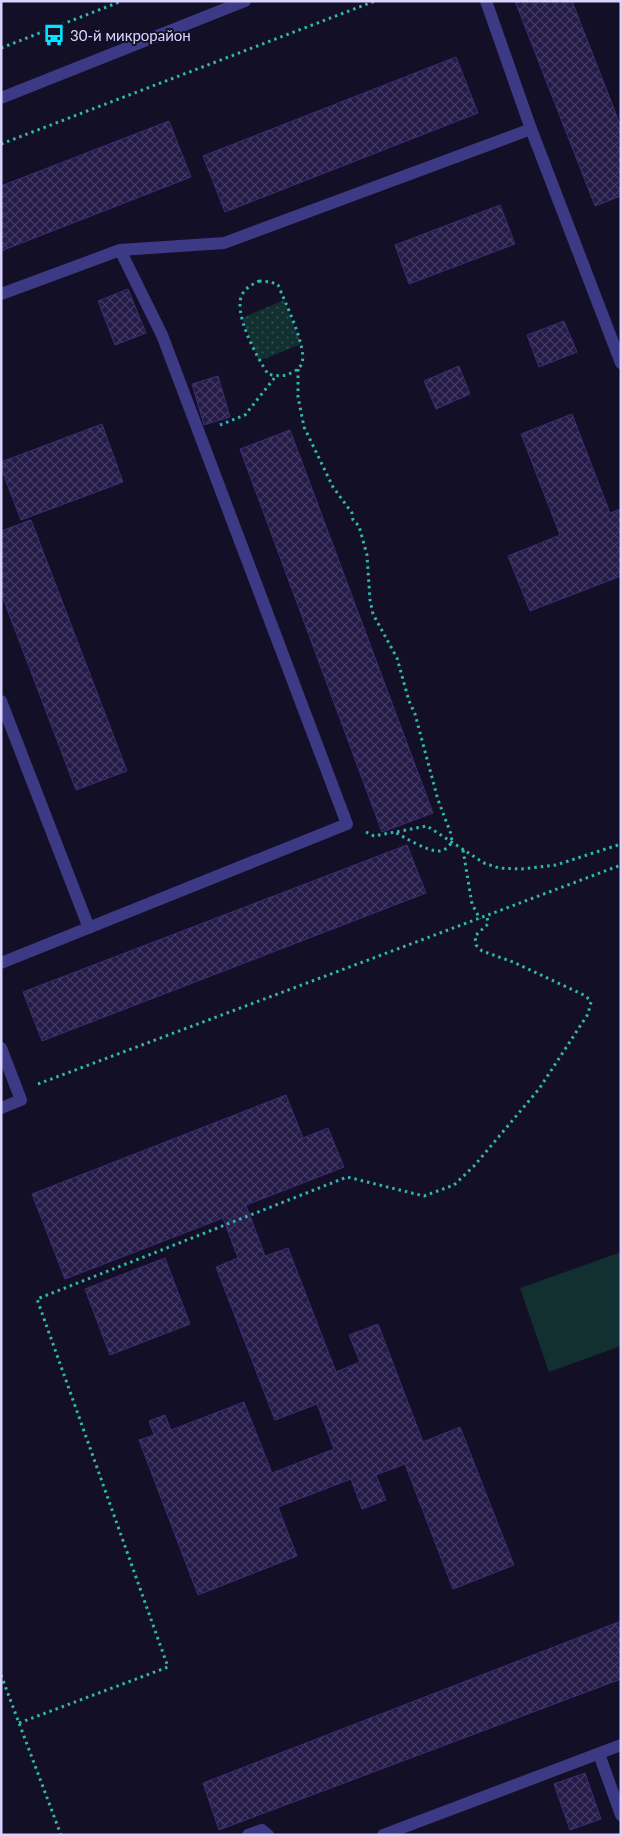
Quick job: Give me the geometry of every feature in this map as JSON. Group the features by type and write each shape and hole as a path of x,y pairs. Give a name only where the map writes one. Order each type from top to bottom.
{"street":[{"path":"1,98 245,1"},
{"path":"486,1 531,129 621,363"},
{"path":"1,294 120,250 224,243 531,129"},
{"path":"1,963 348,824 162,335 120,250"},
{"path":"1,701 89,928"},
{"path":"1,1048 21,1100 1,1108"},
{"path":"383,1835 621,1745"},
{"path":"598,1754 621,1815"},
{"path":"248,1835 262,1830 268,1835"}],"path":[{"path":"1,48 122,1"},
{"path":"1,144 375,1"},
{"path":"259,282 270,282 278,285 302,344 302,363 298,369 289,375 276,376 268,374 259,361 242,318 240,303 242,294 250,286 259,282"},
{"path":"298,369 298,397 304,428 333,487 349,508 353,520 359,526 367,555 369,592 373,614 397,658 409,701 415,714 451,842 448,848 441,851 432,851 393,831"},
{"path":"200,435 245,415 276,376"},
{"path":"348,824 374,836 427,826 491,866 521,868 556,865 621,844"},
{"path":"463,850 472,904 480,919"},
{"path":"17,1092 621,866"},
{"path":"19,1723 168,1667 37,1299 347,1177 424,1196 454,1185 474,1166 539,1089 588,1014 591,1002 586,996 513,962 482,951 476,945 475,936 488,924 487,916"},
{"path":"1,1675 61,1835"}],"green space":[{"path":"284,300 301,344 259,361 242,318"},
{"path":"621,1252 621,1346 549,1372 520,1288"}],"building":[{"path":"515,1 572,1 621,127 621,196 595,206"},
{"path":"456,57 478,113 225,212 203,156"},
{"path":"169,121 191,177 1,251 1,186"},
{"path":"500,205 515,244 409,284 395,245"},
{"path":"128,289 146,333 115,345 98,301"},
{"path":"564,321 577,352 539,367 527,335"},
{"path":"459,366 470,394 436,409 424,381"},
{"path":"218,376 230,417 204,425 192,384"},
{"path":"572,414 610,513 621,509 621,576 530,611 508,556 560,535 521,434"},
{"path":"102,424 123,482 21,520 1,468 1,462"},
{"path":"290,430 433,813 382,832 240,449"},
{"path":"31,520 127,771 76,790 1,593 1,531"},
{"path":"407,845 426,893 42,1041 23,992"},
{"path":"286,1095 303,1138 328,1128 344,1167 246,1205 265,1256 288,1248 336,1372 360,1362 349,1335 378,1324 423,1442 460,1427 514,1565 453,1589 405,1464 376,1475 386,1500 362,1509 351,1479 278,1507 297,1556 198,1595 139,1440 154,1435 149,1421 165,1415 171,1430 244,1402 272,1473 334,1449 317,1404 275,1420 216,1267 238,1258 223,1218 65,1279 32,1194"},
{"path":"165,1258 190,1324 110,1355 85,1289"},
{"path":"621,1621 621,1679 219,1830 203,1783"},
{"path":"585,1773 601,1819 570,1830 554,1784"}],"place":[{"name":"30-й микрорайон","path":"54,35"}]}
